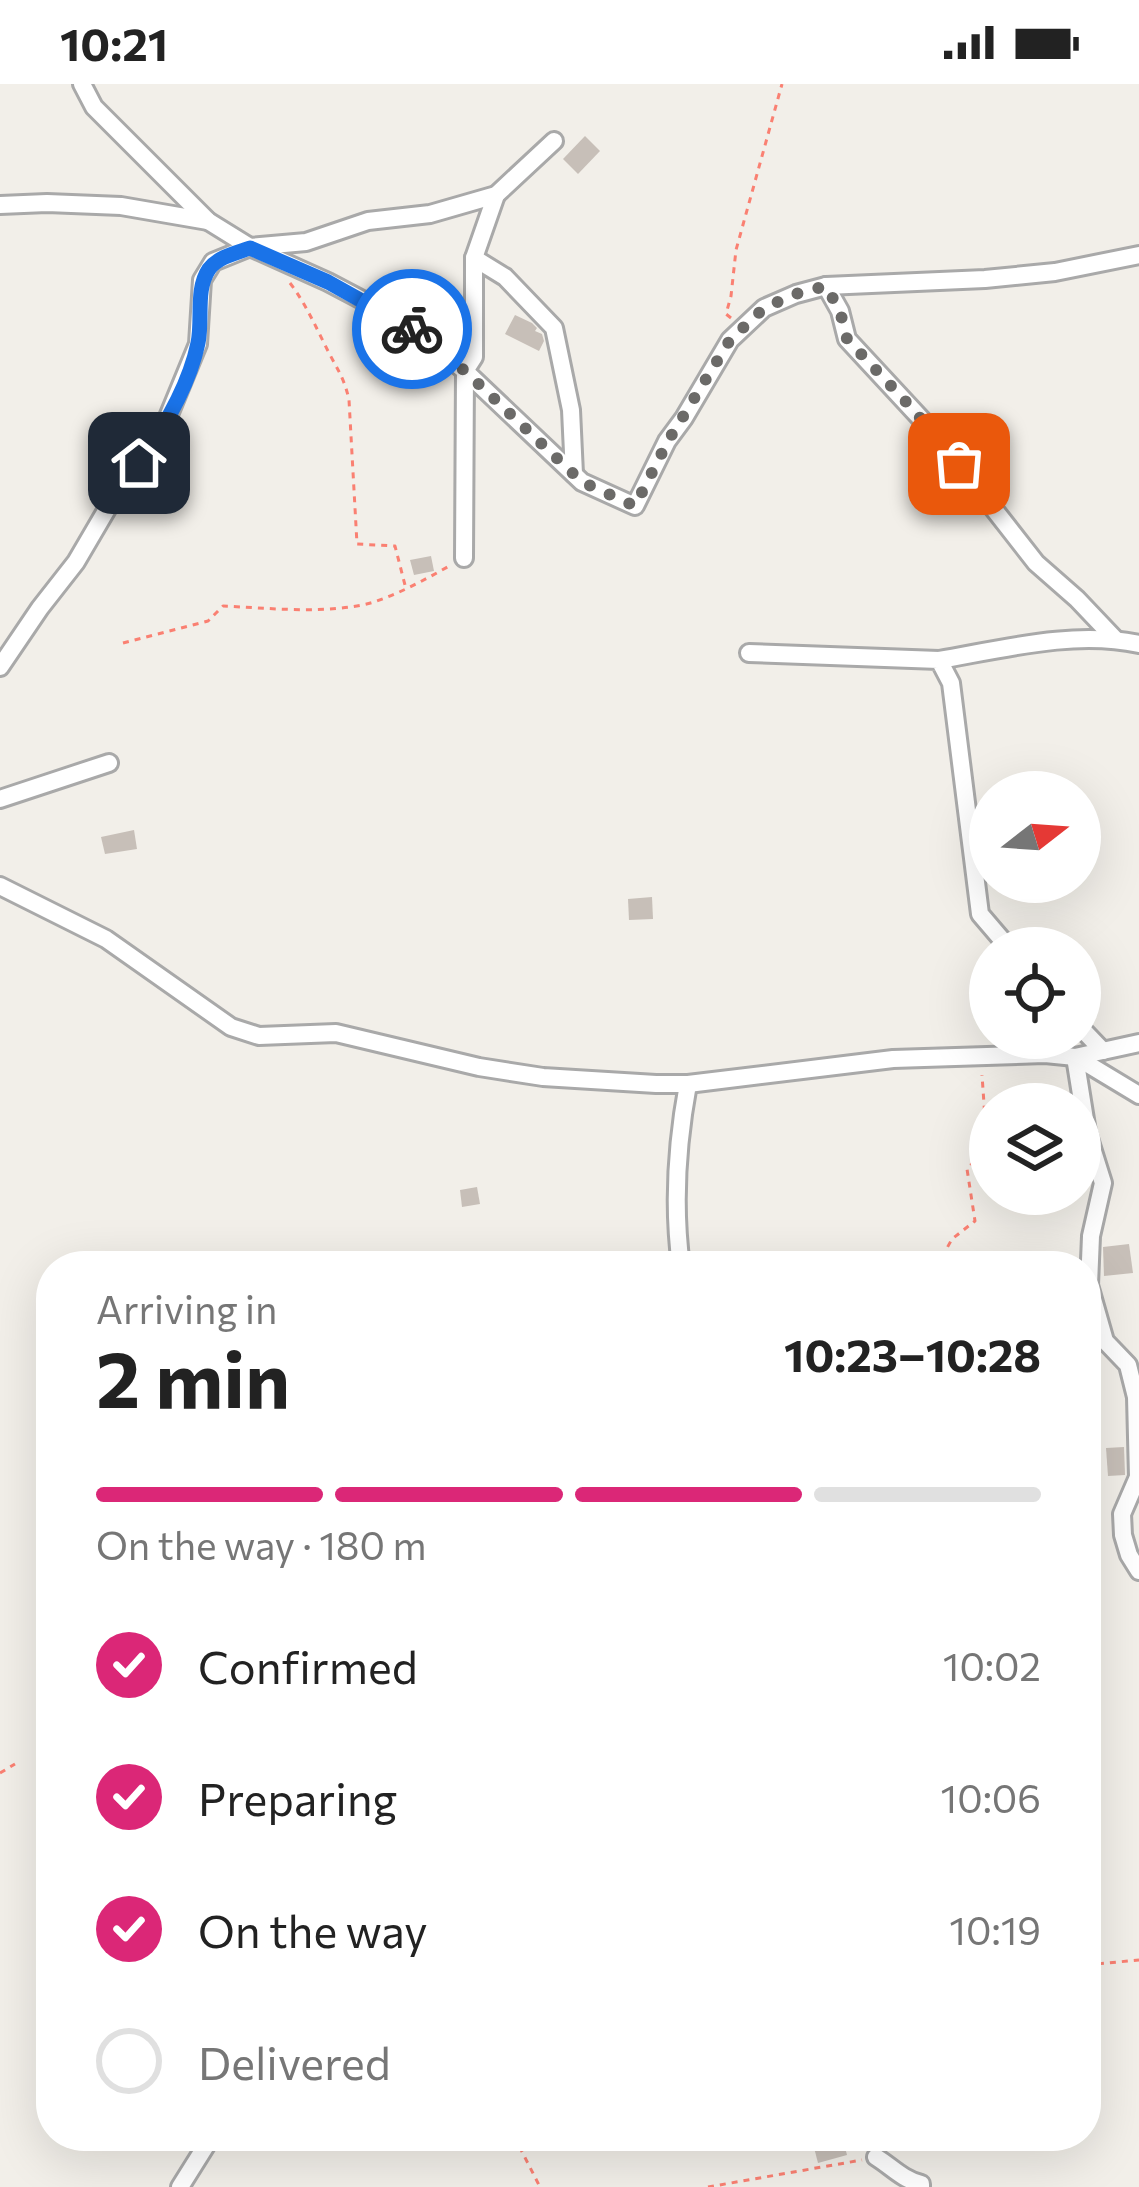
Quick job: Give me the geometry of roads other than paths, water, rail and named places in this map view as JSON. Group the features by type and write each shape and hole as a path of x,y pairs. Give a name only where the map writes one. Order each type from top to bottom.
{"street":[{"path":"82,84 94,107 208,221 250,248 404,322 465,371 582,482 635,506 668,441 730,340 764,308 826,286 985,279 1139,256"},
{"path":"0,667 160,434 198,344 202,280 213,262 250,248 306,242 368,220 430,214 496,195 554,141"},
{"path":"464,558 465,371 474,357 474,258 496,195"},
{"path":"0,205 122,206 208,221"},
{"path":"474,258 506,277 554,328 571,410 574,474"},
{"path":"826,286 840,311 847,339 936,435 1036,562 1114,639"},
{"path":"749,653 939,660 1037,643 1114,639 1139,644"},
{"path":"939,660 951,683 980,914 991,927"},
{"path":"0,799 109,763"},
{"path":"0,886 106,939 231,1027 260,1036 336,1033 543,1077 688,1084 893,1059 969,1056"},
{"path":"1103,1051 1139,1043"},
{"path":"1075,1059 1087,1132 1103,1183 1090,1251"},
{"path":"1078,1059 1139,1095"},
{"path":"679,1251 680,1131 688,1084"},
{"path":"1101,1327 1105,1341 1128,1365 1136,1397 1138,1477 1122,1514 1123,1535 1139,1571"},
{"path":"180,2187 203,2151"},
{"path":"876,2157 904,2180 921,2187"}]}
